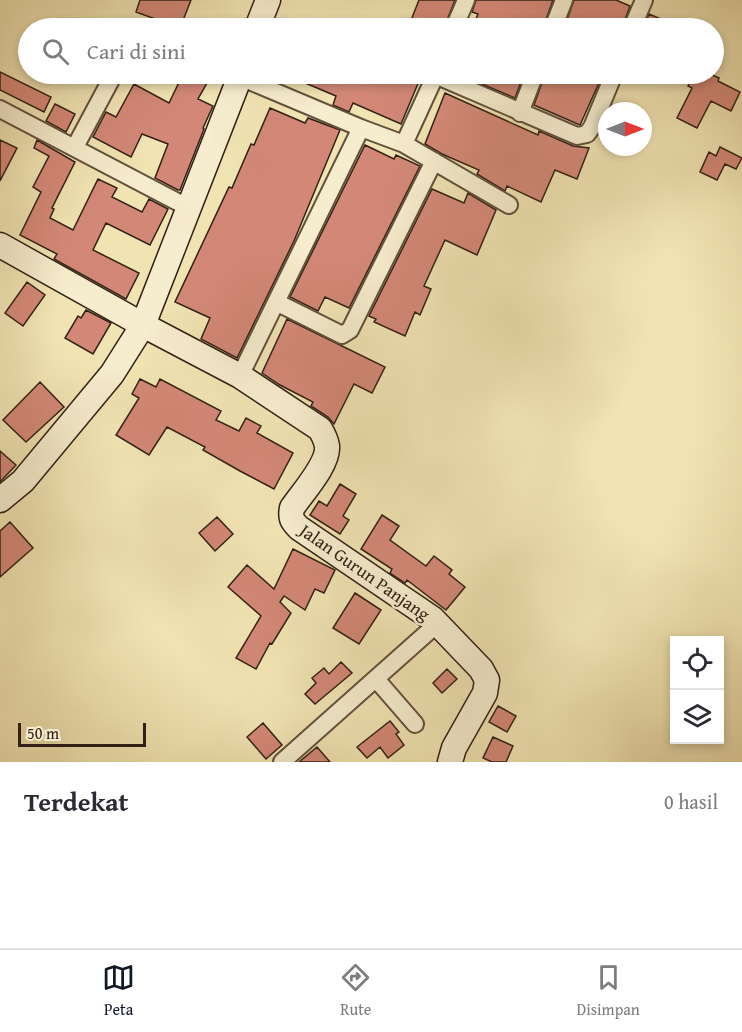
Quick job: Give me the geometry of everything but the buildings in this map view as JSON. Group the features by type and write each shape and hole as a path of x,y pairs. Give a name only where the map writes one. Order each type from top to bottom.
{"street":[{"path":"261,18 268,0"},
{"path":"458,18 466,0"},
{"path":"557,18 564,0"},
{"path":"636,18 644,0"},
{"path":"75,147 109,84"},
{"path":"0,500 23,481 112,374 143,325 237,84"},
{"path":"261,84 361,128 404,144 509,205"},
{"path":"404,144 431,84"},
{"path":"457,84 577,136 587,134 592,127 610,84"},
{"path":"520,113 531,84"},
{"path":"0,109 189,208"},
{"path":"240,376 361,128"},
{"path":"276,302 342,335 350,330 365,304 434,161"},
{"name":"Jalan Gurun Panjang","path":"0,245 240,376 320,429 325,437 327,448 325,460 292,508 290,515 292,520 299,528 437,624 481,669 487,680 485,693 454,748 450,762"},
{"path":"282,762 437,624"},
{"path":"376,679 415,724"}]}
